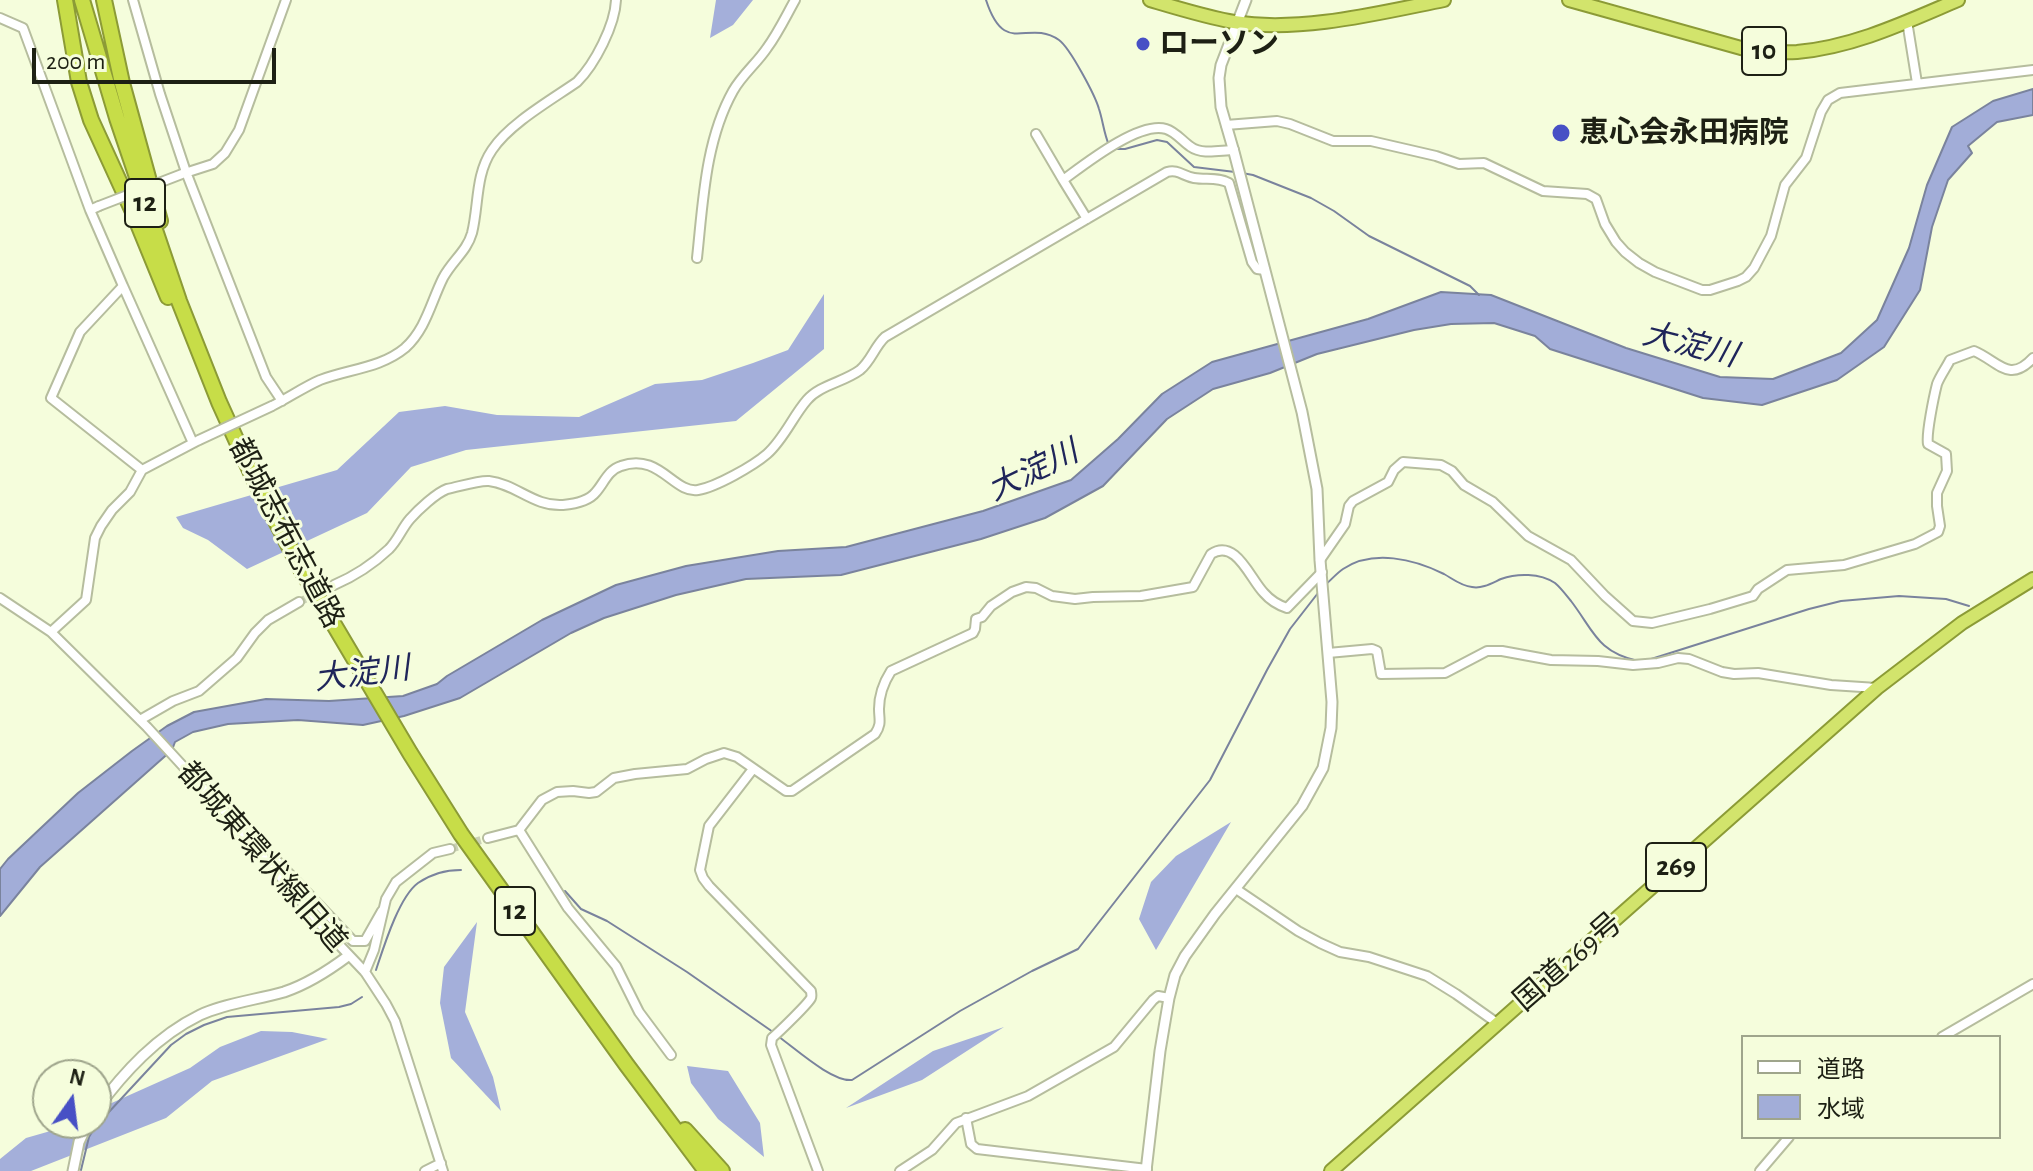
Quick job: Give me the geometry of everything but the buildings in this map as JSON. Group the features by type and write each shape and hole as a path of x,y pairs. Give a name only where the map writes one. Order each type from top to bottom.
{"highway":[{"path":"65,0 79,82 91,120 168,298 219,402"},
{"name":"都城志布志道路","path":"82,0 148,214 179,301 253,477 301,569 461,834 626,1064"},
{"path":"104,0 122,83 162,229 219,402"},
{"path":"1150,0 1236,22 1284,24 1368,15 1444,0"},
{"name":"10","path":"1569,0 1712,41 1764,51 1796,52 1856,40 1958,0"},
{"name":"国道269号","path":"1331,1171 1877,688 1962,623 2033,579"},
{"path":"626,1064 703,1171"},
{"path":"626,1064 722,1171"}],"street":[{"path":"133,0 184,173 266,377 282,401"},
{"path":"90,210 213,164 225,153 239,130 286,0"},
{"path":"51,632 86,600 95,538 112,510 130,492 142,470 319,381 389,359 416,336 443,278 467,247 482,168 490,153 513,128 585,73 613,20 616,0"},
{"path":"697,258 709,164 720,121 734,90 767,49 795,0"},
{"path":"966,1118 971,1144 977,1149 1146,1170 1160,1051 1175,975 1185,956 1302,806 1323,768 1331,728 1317,489 1292,374 1221,107 1221,65 1246,0"},
{"path":"0,18 23,28 90,210 196,442"},
{"path":"1907,21 1917,83"},
{"path":"1226,125 1277,121 1333,141 1371,141 1459,164 1484,163 1543,191 1587,194 1596,199 1605,224 1616,242 1632,258 1655,272 1694,288 1710,290 1738,281 1754,268 1775,228 1785,185 1806,158 1817,122 1828,100 1840,93 2033,70"},
{"path":"1063,180 1120,141 1155,127 1172,131 1199,151 1234,151"},
{"path":"1036,134 1087,219"},
{"path":"334,585 359,574 389,549 410,519 433,496 445,490 486,480 502,484 537,502 563,505 595,494 610,472 620,466 653,465 694,491 731,477 768,454 811,396 864,367 885,337 1167,172 1174,170 1191,178 1229,183 1252,262 1257,269 1265,270"},
{"path":"123,286 80,332 51,398 142,470"},
{"path":"1320,560 1345,524 1353,501 1388,482 1403,462 1441,465 1452,471 1464,485 1493,502 1528,536 1571,560 1633,621 1652,623 1710,609 1753,596 1758,589 1787,570 1844,565 1915,544 1938,532 1937,493 1947,471 1946,454 1928,444 1926,434 1938,381 1950,360 1974,351 2007,370 2019,369 2033,358"},
{"path":"488,838 519,830 542,800 557,792 589,793 601,790 614,778 687,769 724,753 737,757 786,791 792,791 875,734 880,727 881,694 891,671 973,633 976,619 1012,592 1026,587 1052,596 1075,599 1141,596 1193,587 1211,554 1223,549 1238,559 1265,595 1287,608 1322,576"},
{"name":"都城東環状線旧道","path":"0,598 51,632 144,724 365,972 395,1021 442,1167"},
{"path":"144,724 173,701 199,691 237,658 268,620 299,602"},
{"path":"1328,653 1372,649 1377,651 1381,674 1445,673 1487,651 1502,651 1551,660 1633,665 1689,659 1734,674 1758,673 1831,685 1877,688"},
{"path":"753,769 709,826 700,870 709,886 811,991 811,998 772,1038 771,1045 818,1171"},
{"path":"519,830 568,908 616,966 639,1012 671,1055"},
{"path":"365,972 374,950 386,899 401,877 433,853 450,849"},
{"path":"270,864 277,861 353,941 365,941 382,911"},
{"path":"1236,889 1320,943 1340,952 1369,957 1427,976 1497,1023"},
{"path":"112,1090 149,1049 175,1029 202,1014 307,983 348,956"},
{"path":"1945,1035 2033,984"},
{"path":"900,1171 926,1155 956,1123 1028,1096 1114,1047 1153,1000 1158,996 1169,998"},
{"path":"73,1171 80,1139"},
{"path":"1760,1171 1787,1139"},
{"path":"425,1171 442,1167"}],"shaded area":[{"path":"716,0 753,0 733,25 710,38"},
{"path":"824,294 824,349 736,421 466,450 411,467 367,513 247,569 208,540 183,528 176,517 337,470 399,412 445,406 497,415 579,417 655,384 702,380 753,363 788,350"},
{"path":"1231,822 1156,950 1139,919 1151,882 1176,856"},
{"path":"477,922 465,1012 493,1077 501,1111 451,1058 440,1003 444,967"},
{"path":"1004,1027 922,1080 846,1108 933,1051"},
{"path":"261,1031 292,1032 328,1039 212,1081 166,1118 31,1171 0,1171 0,1159 32,1136 32,1139 112,1139 112,1103 190,1068 220,1047"},
{"path":"687,1066 728,1071 760,1123 764,1157 718,1119 691,1083"}],"water":[{"path":"2033,89 2033,115 1997,122 1968,146 1972,153 1948,180 1932,227 1920,290 1884,347 1837,380 1762,405 1703,398 1550,349 1535,336 1494,323 1451,324 1414,330 1317,354 1270,373 1213,389 1167,419 1103,486 1045,518 981,539 841,575 746,579 676,595 604,618 571,633 460,698 404,716 363,725 298,720 228,724 193,732 175,742 172,750 40,867 0,916 0,869 8,859 78,793 167,726 194,712 266,699 329,701 403,696 437,684 542,620 616,585 686,566 778,551 846,547 983,511 1071,480 1118,439 1162,394 1212,362 1368,319 1441,292 1491,295 1626,348 1720,377 1773,379 1841,353 1877,320 1909,248 1927,185 1952,127 1993,101"}],"waterway":[{"path":"986,0 1001,28 1018,34 1047,34 1064,45 1093,93 1109,145"},
{"path":"1114,149 1157,140 1167,142 1194,167 1235,172"},
{"path":"1242,173 1311,198 1369,236 1470,286 1479,295"},
{"path":"1325,585 1355,563 1380,558 1420,564 1472,587 1514,576 1542,577 1561,589 1605,646 1638,661"},
{"path":"779,1037 835,1076 852,1080 960,1011 1078,949 1210,780 1290,629 1318,593"},
{"path":"1648,660 1841,601 1899,596 1946,599 1969,606"},
{"path":"376,970 393,923 411,890 433,875 461,870"},
{"path":"565,891 581,909 607,921 687,972 773,1032"},
{"path":"81,1170 89,1137 95,1127 171,1045 186,1034 227,1017 339,1007 362,997"}],"tunnel":[{"path":"299,602 334,585"},
{"path":"450,849 488,838"}],"place":[{"name":"ローソン","path":"1143,44"},
{"name":"恵心会永田病院","path":"1561,133"}],"water label":[{"name":"大淀川","path":"1690,345"},
{"name":"大淀川","path":"1033,471"},
{"name":"大淀川","path":"362,674"}]}
